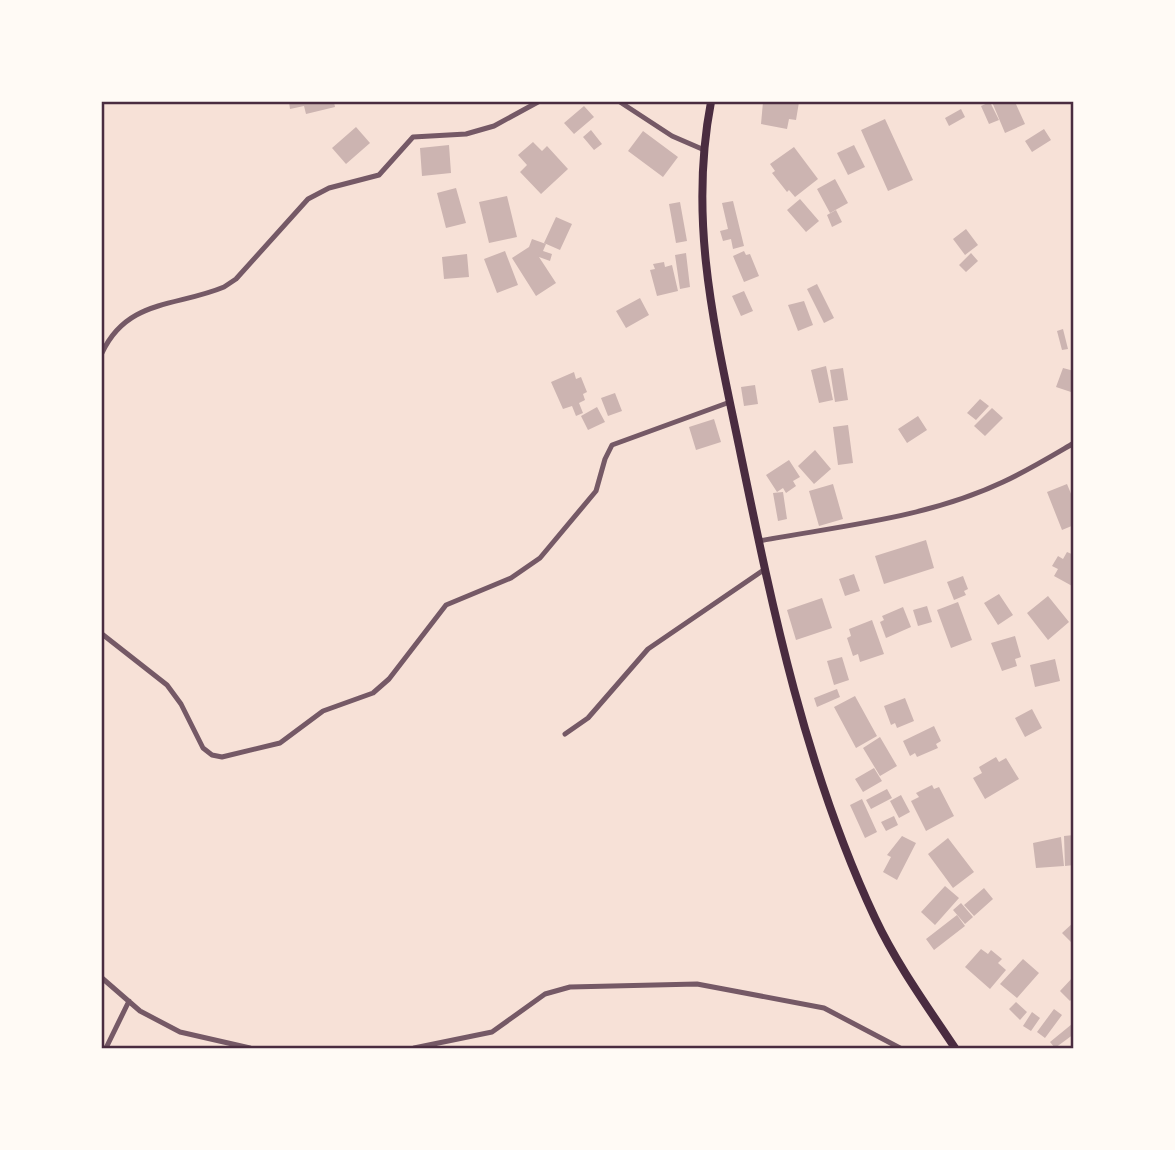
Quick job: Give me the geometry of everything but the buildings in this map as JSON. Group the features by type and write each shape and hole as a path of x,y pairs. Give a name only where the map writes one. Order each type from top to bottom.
{"main road":[{"path":"711,102 702,149 700,196 705,264 759,541 798,706 836,823 875,919 955,1048"}],"street":[{"path":"102,353 118,326 133,315 224,288 246,268 308,199 329,188 379,174 413,137 466,134 484,129 516,116 538,102"},
{"path":"620,102 672,136 702,149"},
{"path":"102,634 167,685 181,704 203,748 212,755 222,757 280,743 323,711 373,693 389,679 446,605 511,578 540,558 596,491 612,445 730,402"},
{"path":"759,541 880,520 942,504 1001,483 1073,443"},
{"path":"565,734 588,718 649,649 765,569"},
{"path":"102,978 130,1001 180,1032 250,1048"},
{"path":"414,1048 492,1032 545,994 570,987 697,984 824,1008 900,1048"},
{"path":"106,1048 130,1001"}]}
